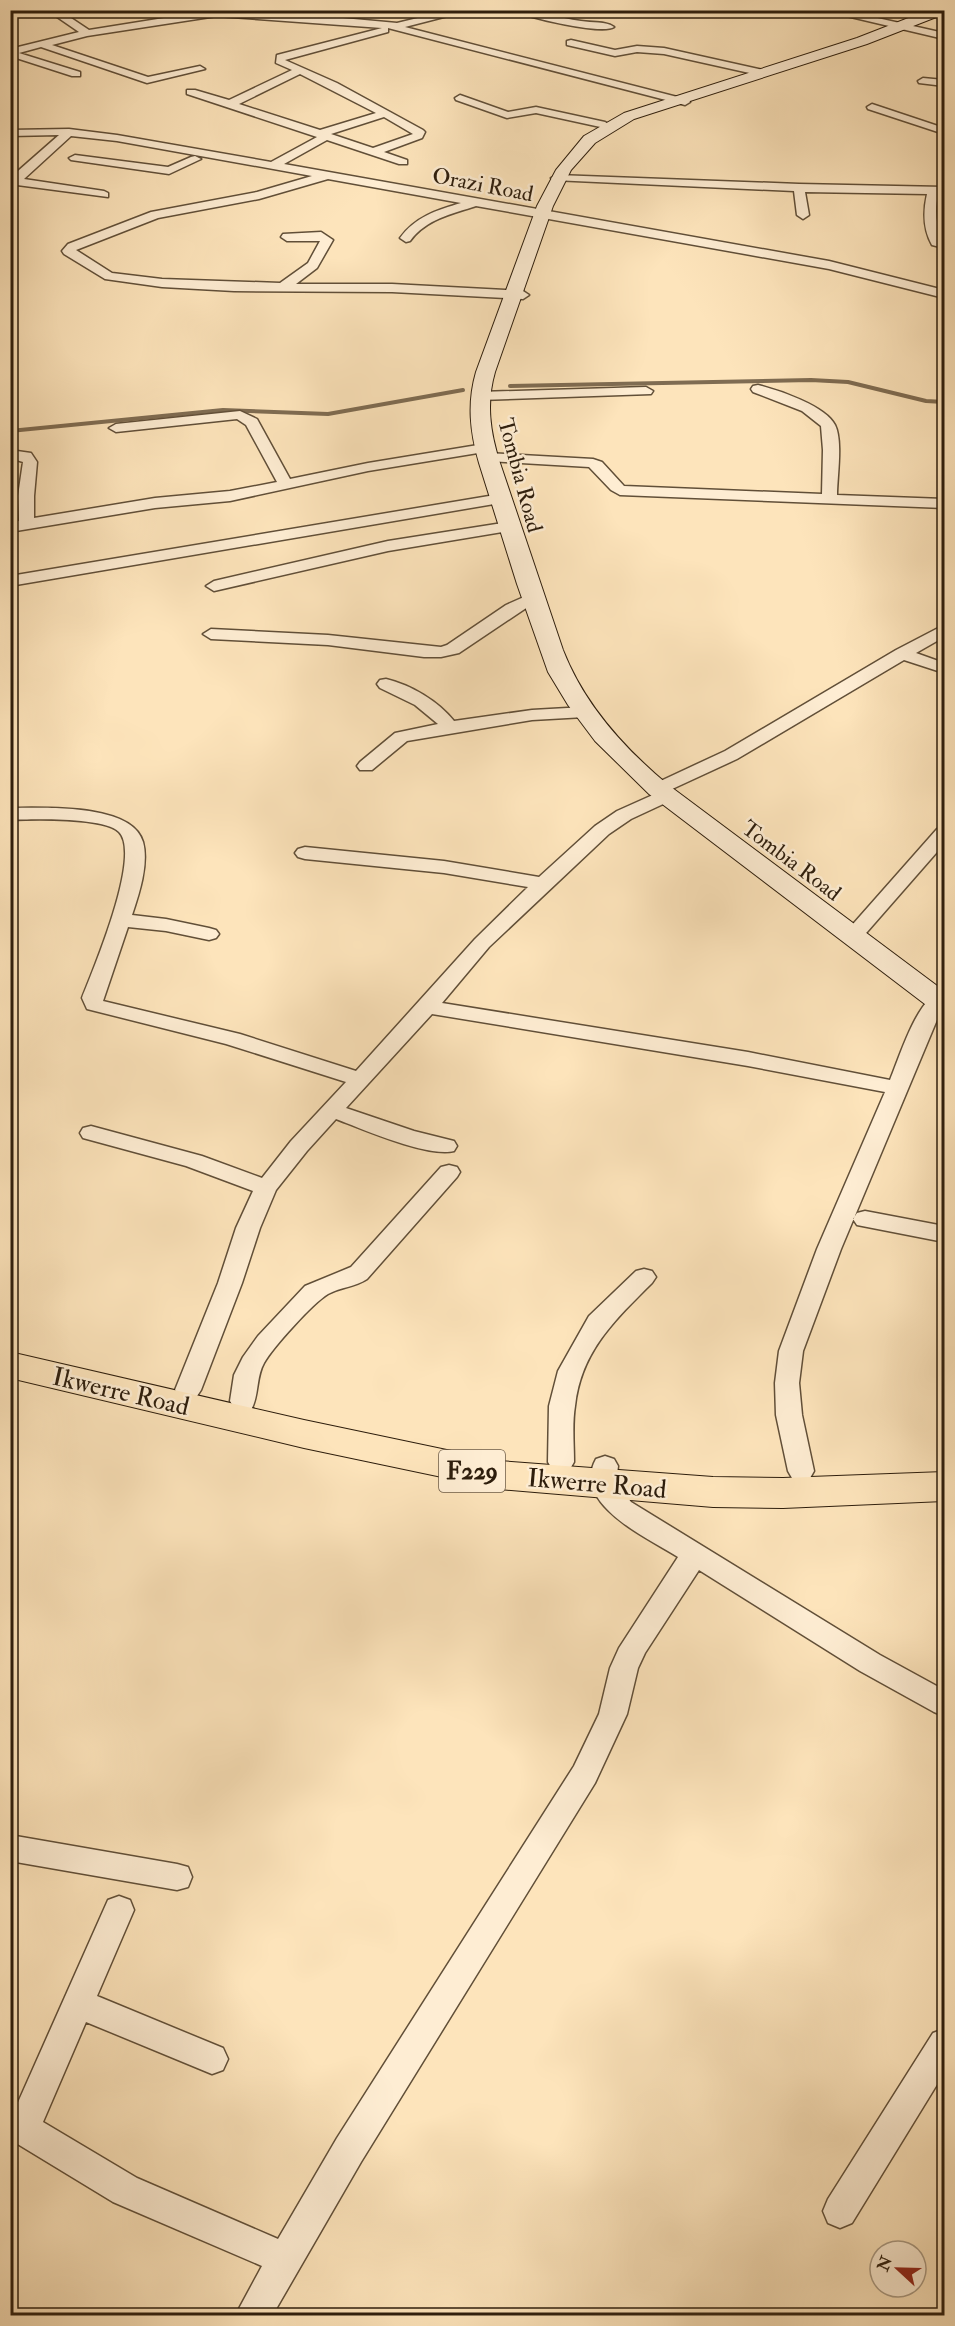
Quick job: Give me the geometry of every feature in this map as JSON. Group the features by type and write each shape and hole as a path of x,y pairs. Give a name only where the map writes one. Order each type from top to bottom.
{"main road":[{"name":"Tombia Road","path":"564,178 609,133 638,118 763,73 905,28 943,10"},
{"name":"Tombia Road","path":"666,789 582,678 481,429 488,395 517,294 564,178 583,144 605,125 945,15"},
{"name":"Tombia Road","path":"491,454 501,499 533,598 560,671 585,712 624,758 943,996"},
{"name":"Ikwerre Road","path":"10,1347 188,1390 456,1447 561,1462 604,1475 713,1492 783,1493 945,1487"},
{"name":"Ikwerre Road","path":"10,1365 448,1466 499,1475 604,1475 945,1466"}],"street":[{"path":"52,10 87,33"},
{"path":"154,10 169,20"},
{"path":"373,152 420,134 386,113 280,61 281,57 466,10"},
{"path":"519,10 579,24 609,27"},
{"path":"826,10 945,36"},
{"path":"10,52 87,33 217,12 285,16 392,27 680,101"},
{"path":"267,27 278,25 285,16"},
{"path":"151,22 168,32"},
{"path":"571,43 615,53 644,49 664,51 763,73"},
{"path":"41,44 147,80 200,69"},
{"path":"10,52 76,74"},
{"path":"230,104 300,70"},
{"path":"923,81 945,83"},
{"path":"191,92 403,162"},
{"path":"460,98 507,115 536,110 605,125"},
{"path":"872,107 945,131"},
{"path":"272,166 323,135 386,113"},
{"path":"13,183 69,132"},
{"path":"88,133 78,141 230,165"},
{"name":"Orazi Road","path":"10,134 88,133 829,265 945,294"},
{"path":"75,158 169,171 195,159"},
{"path":"329,176 259,195 155,215 72,247 68,251 116,278 191,285 392,288 517,294"},
{"path":"564,178 799,188 939,191 929,212 930,227 936,242 945,244"},
{"path":"13,183 104,195"},
{"path":"799,188 803,215"},
{"path":"406,238 414,228 430,218 477,202"},
{"path":"283,287 313,266 327,240 321,236 287,237"},
{"path":"758,389 814,413 829,427 829,499"},
{"path":"488,395 646,391"},
{"path":"116,428 226,416 246,417 252,422 286,485"},
{"path":"10,453 26,456 30,462 26,496 27,525"},
{"path":"10,527 155,503 230,496 368,467 491,454 593,463 597,465 608,482 620,490 945,504"},
{"path":"10,582 501,499"},
{"path":"214,585 388,546 509,526"},
{"path":"211,634 328,640 441,652 453,649 512,608 533,598"},
{"path":"188,1390 230,1283 248,1228 266,1188 331,1110 427,1007 482,943 602,830 624,814 731,755 945,630"},
{"path":"902,654 945,668"},
{"path":"386,684 441,713 449,727"},
{"path":"366,766 400,737 449,727 532,715 585,712"},
{"path":"10,814 45,813 110,820 128,829 135,840 134,872 121,920 92,998 94,1005 233,1039 359,1079"},
{"path":"857,930 945,833"},
{"path":"305,854 444,867 543,884"},
{"path":"121,920 166,925 209,934"},
{"path":"801,1471 789,1415 787,1383 791,1352 829,1249 929,1013 943,996"},
{"path":"427,1007 748,1059 898,1088"},
{"path":"331,1110 408,1137 446,1146"},
{"path":"91,1133 194,1161 266,1188"},
{"path":"243,1401 242,1384 263,1344 317,1289 349,1281 359,1273 449,1172"},
{"path":"865,1220 945,1234"},
{"path":"561,1462 562,1406 570,1371 598,1322 644,1277"},
{"path":"604,1475 622,1509 870,1663 945,1704"},
{"path":"252,2316 349,2150 585,1774 613,1714 624,1668 633,1648 694,1555"},
{"path":"10,1848 177,1877"},
{"path":"119,1910 77,2003 17,2125 125,2190 285,2259"},
{"path":"77,2003 212,2059"},
{"path":"840,2211 945,2044"}],"waterway":[{"path":"510,386 811,380 848,382 926,401 944,402"},
{"path":"10,431 223,410 328,414 463,390"}]}
